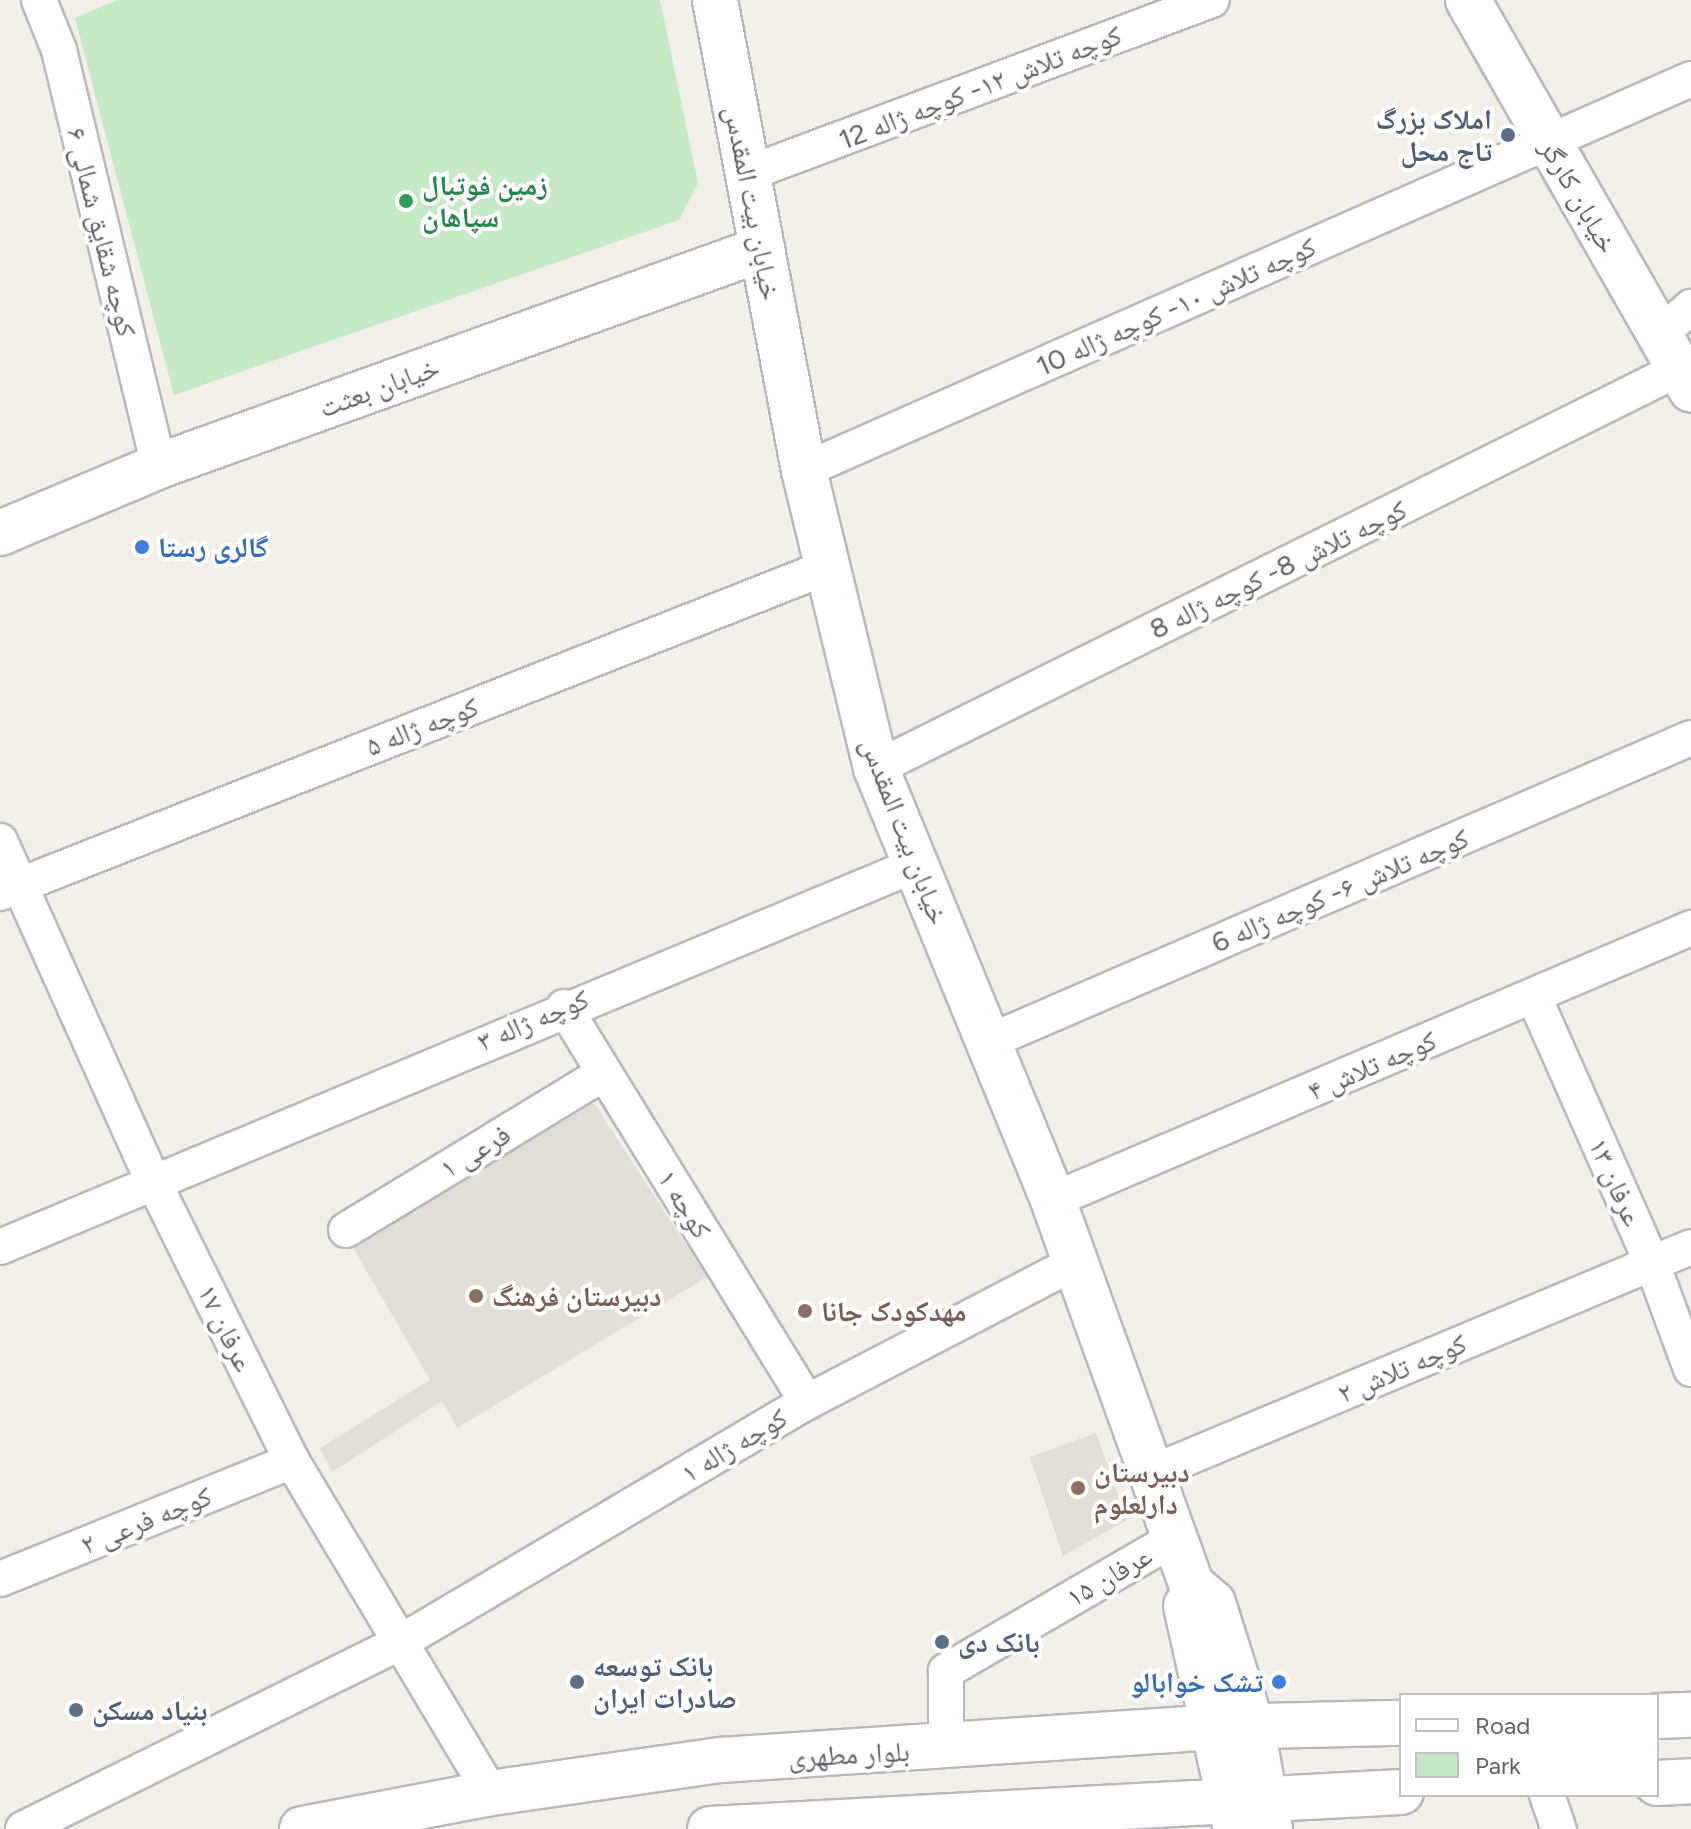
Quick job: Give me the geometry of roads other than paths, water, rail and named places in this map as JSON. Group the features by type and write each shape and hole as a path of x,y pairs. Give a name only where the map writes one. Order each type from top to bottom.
{"street":[{"name":"کوچه شقایق شمالی ۶","path":"39,0 59,50 159,466"},
{"name":"خیابان بیت المقدس","path":"715,0 804,470 825,568 876,768 1053,1200 1191,1584 1213,1603 1250,1812"},
{"name":"کوچه تلاش ۱۲- کوچه ژاله 12","path":"749,173 1212,0"},
{"name":"خیابان کارگر","path":"1468,0 1676,365"},
{"name":"کوچه تلاش ۱۰- کوچه ژاله 10","path":"804,470 1691,79"},
{"name":"خیابان بعثت","path":"1,532 159,466 762,249"},
{"name":"کوچه تلاش 8- کوچه ژاله 8","path":"876,768 1676,365 1691,307"},
{"name":"کوچه ژاله ۵","path":"10,889 825,568"},
{"name":"کوچه تلاش ۶- کوچه ژاله 6","path":"988,1042 1691,738"},
{"name":"عرفان ۱۷","path":"0,841 10,889 292,1461 491,1793"},
{"name":"کوچه ژاله ۳","path":"0,1247 564,1007 915,865"},
{"name":"کوچه تلاش ۴","path":"1053,1200 1691,928"},
{"name":"عرفان ۱۳","path":"1534,997 1652,1263 1691,1369"},
{"name":"کوچه ۱","path":"564,1007 807,1402"},
{"name":"فرعی ۱","path":"346,1230 604,1073"},
{"name":"کوچه تلاش ۲","path":"1151,1473 1691,1247"},
{"name":"کوچه ژاله ۱","path":"23,1829 399,1643 807,1402 1076,1262"},
{"name":"کوچه فرعی ۲","path":"0,1579 292,1461"},
{"name":"عرفان ۱۵","path":"946,1749 946,1671 1175,1538"},
{"path":"1659,1716 1691,1715"},
{"name":"بلوار مطهری","path":"302,1829 491,1793 721,1760 946,1749 1235,1727 1399,1723"},
{"path":"1659,1783 1691,1781"},
{"path":"733,1827 1250,1812 1399,1792"},
{"path":"1548,1797 1559,1829"}],"place":[{"name":"املاک بزرگ تاج محل","path":"1508,135"},
{"name":"زمین فوتبال سپاهان","path":"406,201"},
{"name":"گالری رستا","path":"142,547"},
{"name":"دبیرستان فرهنگ","path":"476,1296"},
{"name":"مهدکودک جانا","path":"805,1311"},
{"name":"دبیرستان دارلعلوم","path":"1078,1488"},
{"name":"بانک دی","path":"942,1642"},
{"name":"بانک توسعه صادرات ایران","path":"577,1682"},
{"name":"تشک خوابالو","path":"1279,1682"},
{"name":"بنیاد مسکن","path":"76,1710"}]}
